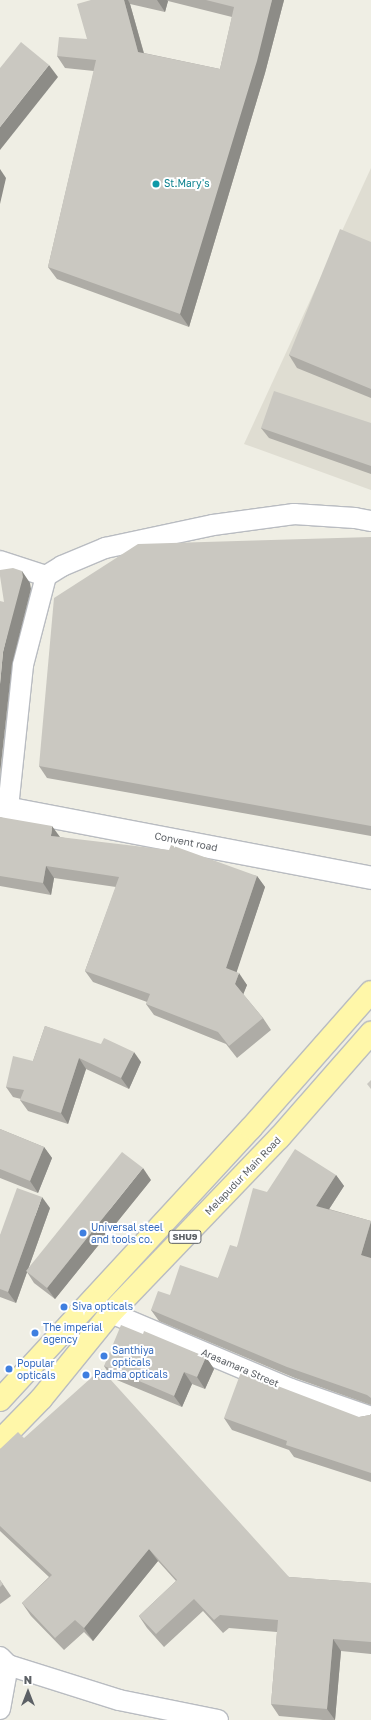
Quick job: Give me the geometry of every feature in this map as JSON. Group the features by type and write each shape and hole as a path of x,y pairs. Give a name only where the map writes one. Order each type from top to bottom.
{"main road":[{"name":"SHU9","path":"0,1400 251,1128 371,992"},
{"name":"Melapudur Main Road","path":"0,1441 41,1399 111,1313 279,1138 371,1033"}],"street":[{"path":"4,808 23,665 46,576 62,566 105,548 213,525 294,514 355,518 371,521"},
{"path":"0,561 46,576"},
{"name":"Convent road","path":"4,808 371,878"},
{"name":"Arasamara Street","path":"111,1313 292,1389 371,1417"},
{"path":"0,1709 4,1661 119,1700 218,1720"}],"shaded area":[{"path":"371,168 371,490 244,444"}],"building":[{"name":"St.Mary's","path":"91,0 124,0 138,52 220,69 234,7 206,0 272,0 257,61 180,314 48,267 96,60 57,56 59,37 87,39 77,4"},
{"path":"21,42 49,65 0,127 0,68"},
{"path":"340,229 371,242 371,389 289,355"},
{"path":"274,391 371,423 371,466 261,428"},
{"path":"371,537 371,826 39,766 54,598 138,544"},
{"path":"13,568 22,571 23,577 3,652 0,684 0,601 4,602 0,570"},
{"path":"0,817 52,826 51,836 169,850 171,845 257,876 226,968 239,973 235,984 263,1018 229,1046 218,1032 146,1004 150,994 85,971 119,877 46,866 43,883 0,876"},
{"path":"45,1026 101,1044 104,1038 134,1052 121,1078 79,1058 61,1113 20,1100 24,1090 6,1087 13,1056 33,1061"},
{"path":"371,1080 371,1089 367,1084"},
{"path":"0,1129 44,1147 30,1181 0,1169"},
{"path":"295,1149 336,1175 316,1206 371,1221 361,1255 371,1258 371,1398 367,1395 287,1367 151,1310 158,1291 170,1295 180,1265 218,1278 230,1245 237,1247 253,1188 267,1192"},
{"path":"122,1152 143,1168 47,1288 26,1271"},
{"path":"17,1188 42,1197 8,1292 0,1289 0,1235"},
{"path":"121,1325 143,1334 144,1331 206,1357 197,1377 184,1372 174,1396 104,1366"},
{"path":"101,1369 289,1577 371,1583 371,1642 333,1639 327,1709 271,1704 278,1620 220,1615 214,1620 194,1599 156,1634 139,1616 177,1580 149,1549 84,1628 75,1620 55,1638 22,1603 52,1575 0,1526 0,1449 18,1432 24,1438"},
{"path":"241,1372 359,1417 371,1414 371,1473 286,1445 287,1441 224,1418"},
{"path":"0,1580 3,1584 0,1587"}],"place":[{"name":"St.Mary's","path":"156,184"},
{"name":"Universal steel and tools co.","path":"83,1233"},
{"name":"Siva opticals","path":"64,1307"},
{"name":"The imperial agency","path":"35,1333"},
{"name":"Santhiya opticals","path":"104,1356"},
{"name":"Popular opticals","path":"9,1369"},
{"name":"Padma opticals","path":"86,1375"}]}
